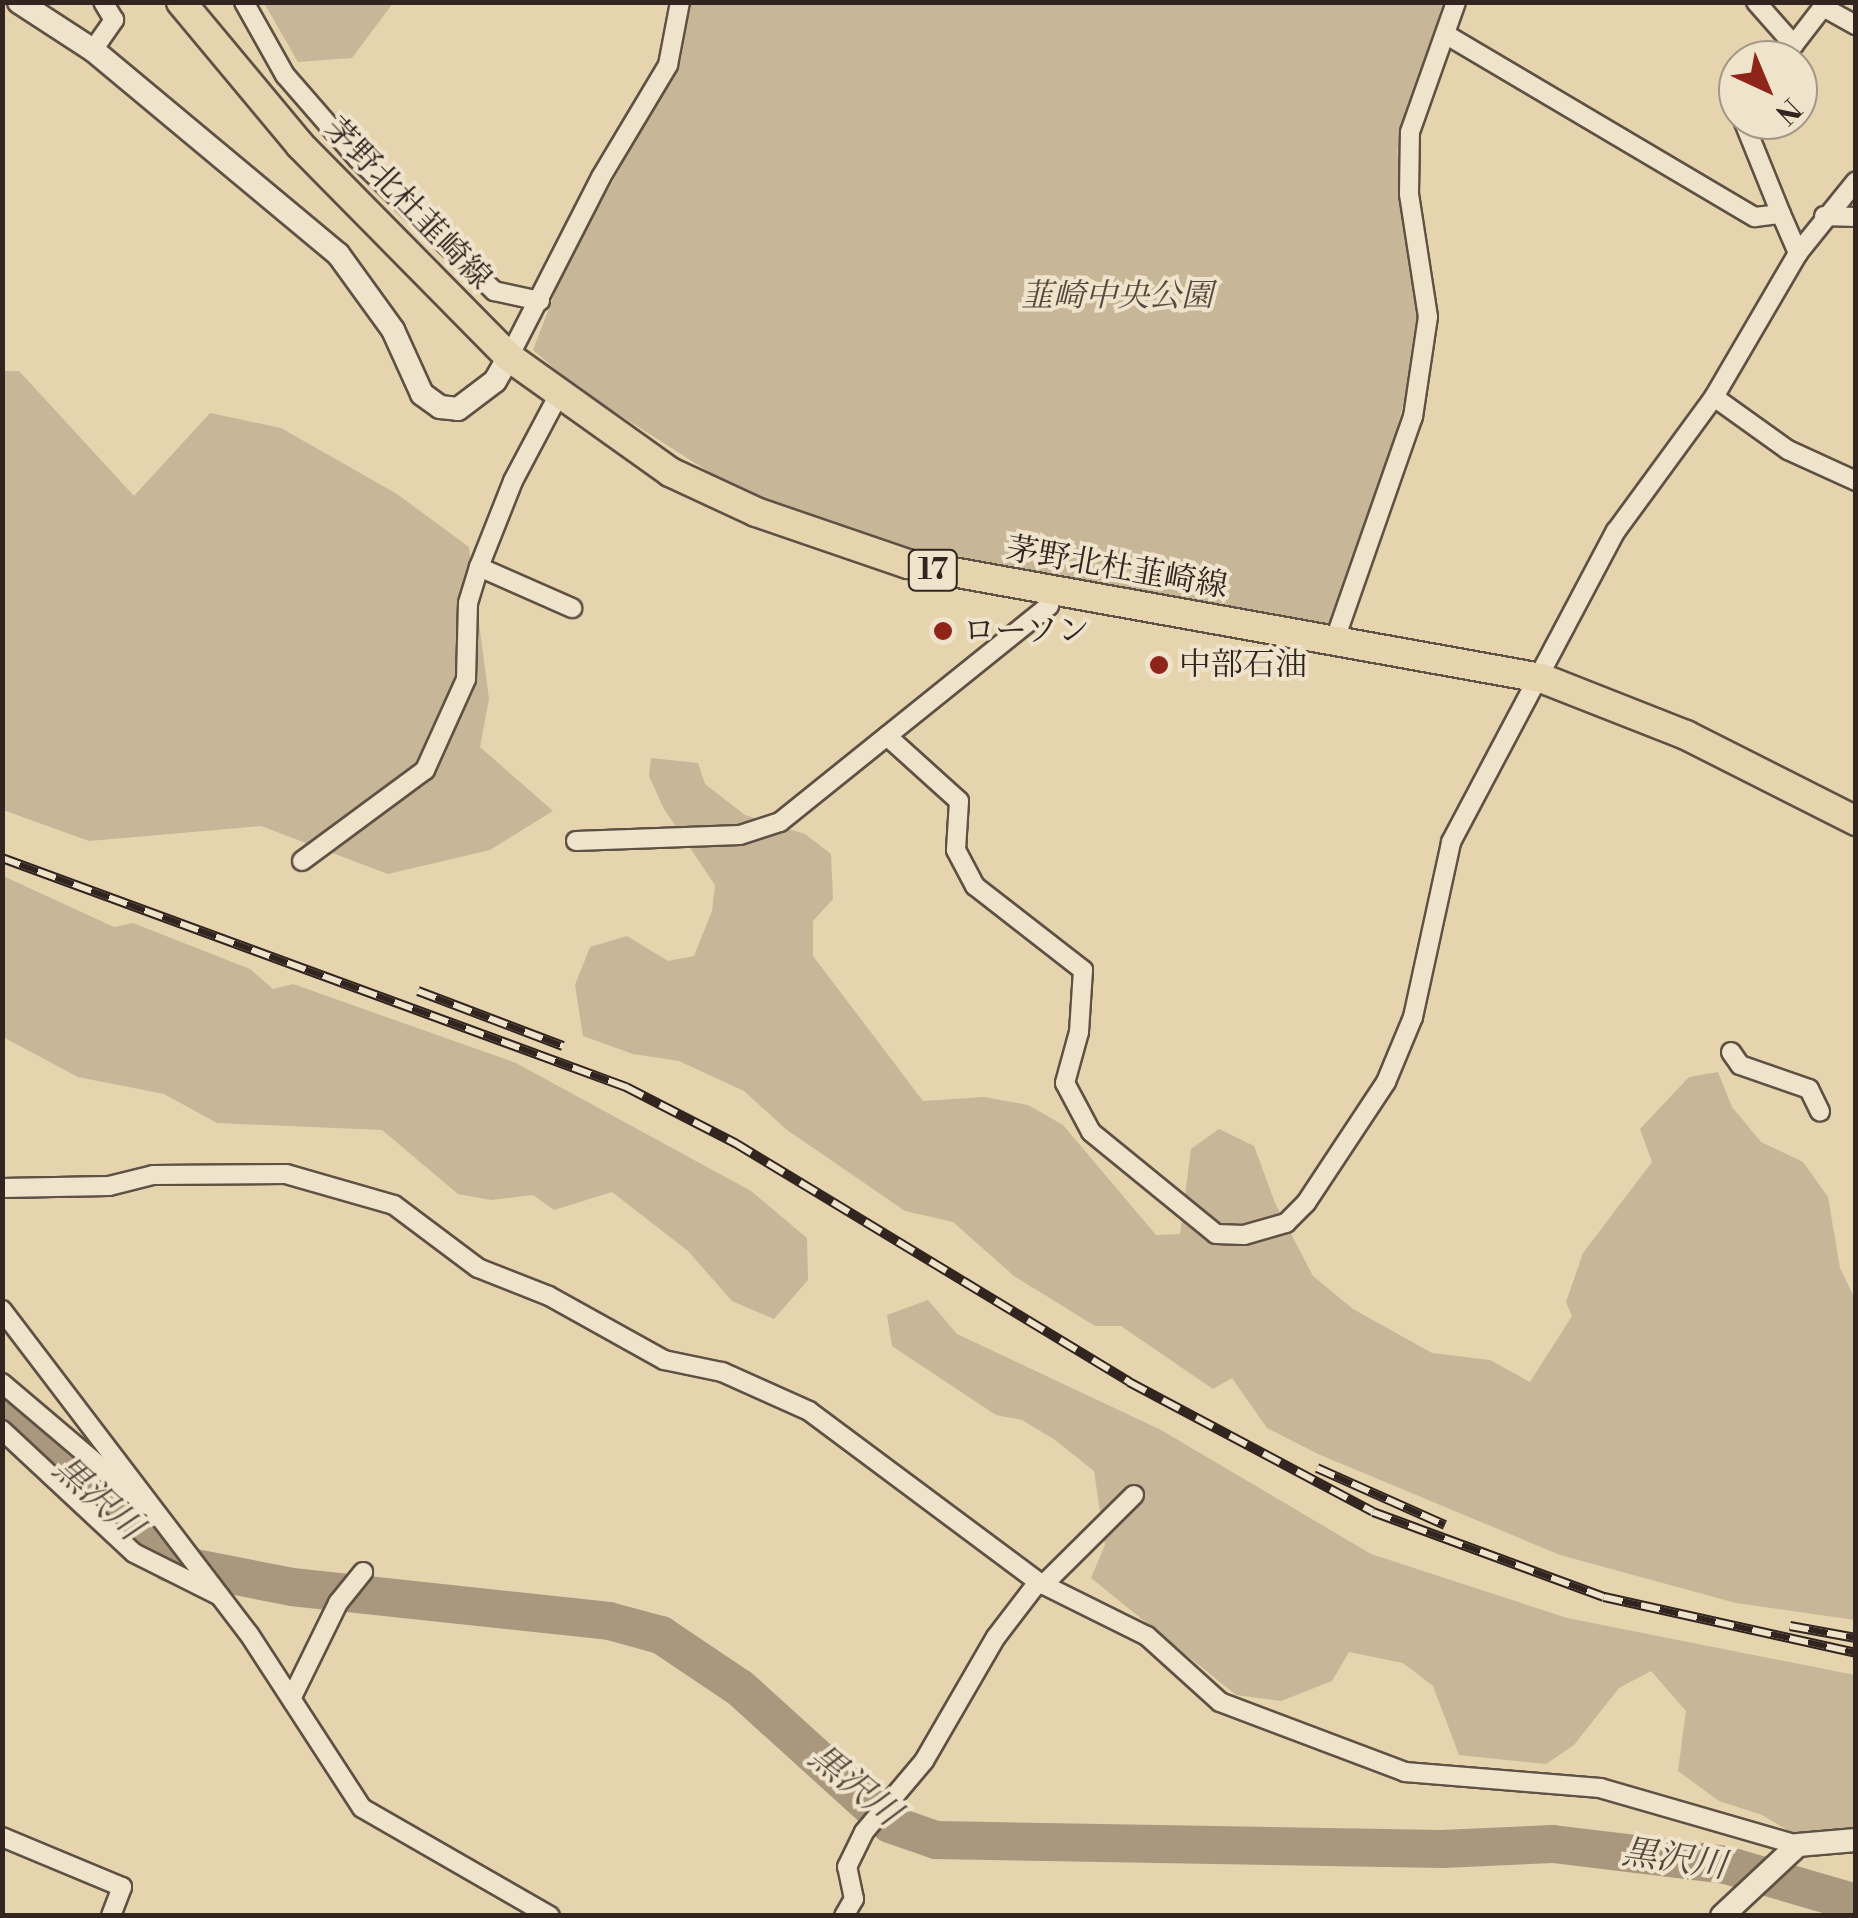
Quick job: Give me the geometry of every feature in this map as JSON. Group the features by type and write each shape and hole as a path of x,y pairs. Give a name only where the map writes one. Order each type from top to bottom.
{"main road":[{"name":"茅野北杜韮崎線","path":"181,2 300,145 509,358 622,444 756,512 908,564 1541,678 1686,736 1856,822"}],"street":[{"path":"19,2 93,50 338,254 367,288 410,374 431,401 458,409 474,400 509,358 540,302 566,240 668,66 680,2"},
{"path":"93,50 114,20 103,2"},
{"path":"244,2 285,75 358,159 494,292 540,302"},
{"path":"1334,642 1413,416 1428,317 1409,194 1410,132 1456,2"},
{"path":"1756,2 1780,40"},
{"path":"1798,40 1822,8 1856,25"},
{"path":"1445,34 1755,217 1780,214"},
{"path":"1751,140 1798,253"},
{"path":"887,736 960,802 956,850 975,886 1083,970 1079,1032 1065,1083 1090,1132 1216,1234 1244,1234 1286,1222 1306,1203 1386,1082 1413,1018 1451,842 1616,531 1714,397 1798,253 1856,181"},
{"path":"1824,216 1856,218"},
{"path":"302,861 425,770 466,679 468,603 479,568 513,481 558,396"},
{"path":"1714,397 1788,450 1856,481"},
{"path":"479,568 572,608"},
{"path":"576,841 753,831 780,822 1049,606 1052,592"},
{"path":"1731,1052 1740,1065 1809,1089 1820,1112"},
{"path":"2,1188 109,1186 152,1175 286,1174 394,1205 478,1268 548,1296 664,1360 722,1372 809,1411 1041,1584 1147,1636 1220,1702 1405,1772 1600,1788 1798,1845 1856,1840"},
{"path":"2,1310 217,1592 292,1697 362,1808 550,1916"},
{"path":"2,1383 126,1493 155,1510"},
{"path":"2,1430 134,1554 217,1592"},
{"path":"844,1916 854,1899 847,1868 864,1832 924,1760 996,1636 1041,1584 1134,1495"},
{"path":"292,1697 338,1603 358,1577"},
{"path":"2,1836 122,1887 111,1916"},
{"path":"1722,1916 1749,1885 1798,1845"}],"green space":[{"path":"264,3 393,3 352,58 298,62"},
{"name":"韮崎中央公園","path":"689,3 1443,3 1397,151 1417,314 1406,393 1383,483 1328,631 921,561 761,505 577,388 533,350 567,262 681,60"},
{"path":"2,371 19,371 134,496 210,413 281,428 397,494 469,547 489,699 480,747 553,811 490,850 388,874 261,826 89,841 3,810"},
{"path":"651,758 698,763 705,784 745,815 805,834 831,854 833,899 813,921 813,956 923,1101 984,1097 1028,1105 1063,1125 1156,1235 1180,1234 1191,1149 1219,1129 1254,1146 1275,1203 1313,1276 1353,1309 1432,1353 1490,1360 1530,1382 1572,1316 1566,1302 1583,1253 1652,1162 1640,1129 1689,1077 1718,1072 1732,1107 1761,1142 1803,1162 1828,1197 1840,1268 1855,1299 1855,1620 1736,1603 1560,1555 1318,1454 1267,1428 1232,1378 1213,1389 1121,1326 1095,1326 1014,1276 953,1222 905,1211 787,1130 744,1091 679,1061 633,1054 583,1036 575,985 590,947 627,936 668,961 694,956 712,911 715,885 664,809 649,776"},
{"path":"3,876 114,927 133,923 250,969 273,989 293,984 516,1063 751,1191 807,1238 808,1280 774,1319 732,1301 688,1251 612,1192 554,1210 533,1195 491,1200 458,1194 382,1130 217,1123 164,1094 78,1077 3,1037"},
{"path":"928,1300 957,1334 1161,1430 1371,1554 1567,1618 1855,1675 1855,1852 1828,1854 1762,1815 1719,1801 1678,1771 1686,1711 1651,1671 1619,1688 1574,1745 1546,1764 1459,1755 1433,1686 1403,1663 1349,1652 1332,1681 1281,1701 1236,1695 1091,1578 1105,1545 1094,1471 1055,1440 1022,1420 996,1415 892,1346 887,1315"}],"waterway":[{"name":"黒沢川","path":"2,1415 169,1563 292,1587 609,1621 661,1635 740,1688 890,1824 936,1840 1442,1849 1553,1844 1726,1865 1856,1903"}],"railway":[{"path":"2,858 626,1087 735,1143 1129,1382 1373,1512 1604,1597 1856,1653"},
{"path":"418,991 563,1046"},
{"path":"1317,1468 1445,1525"},
{"path":"1790,1626 1856,1638"}],"place":[{"name":"ローソン","path":"943,631"},
{"name":"中部石油","path":"1159,665"}]}
